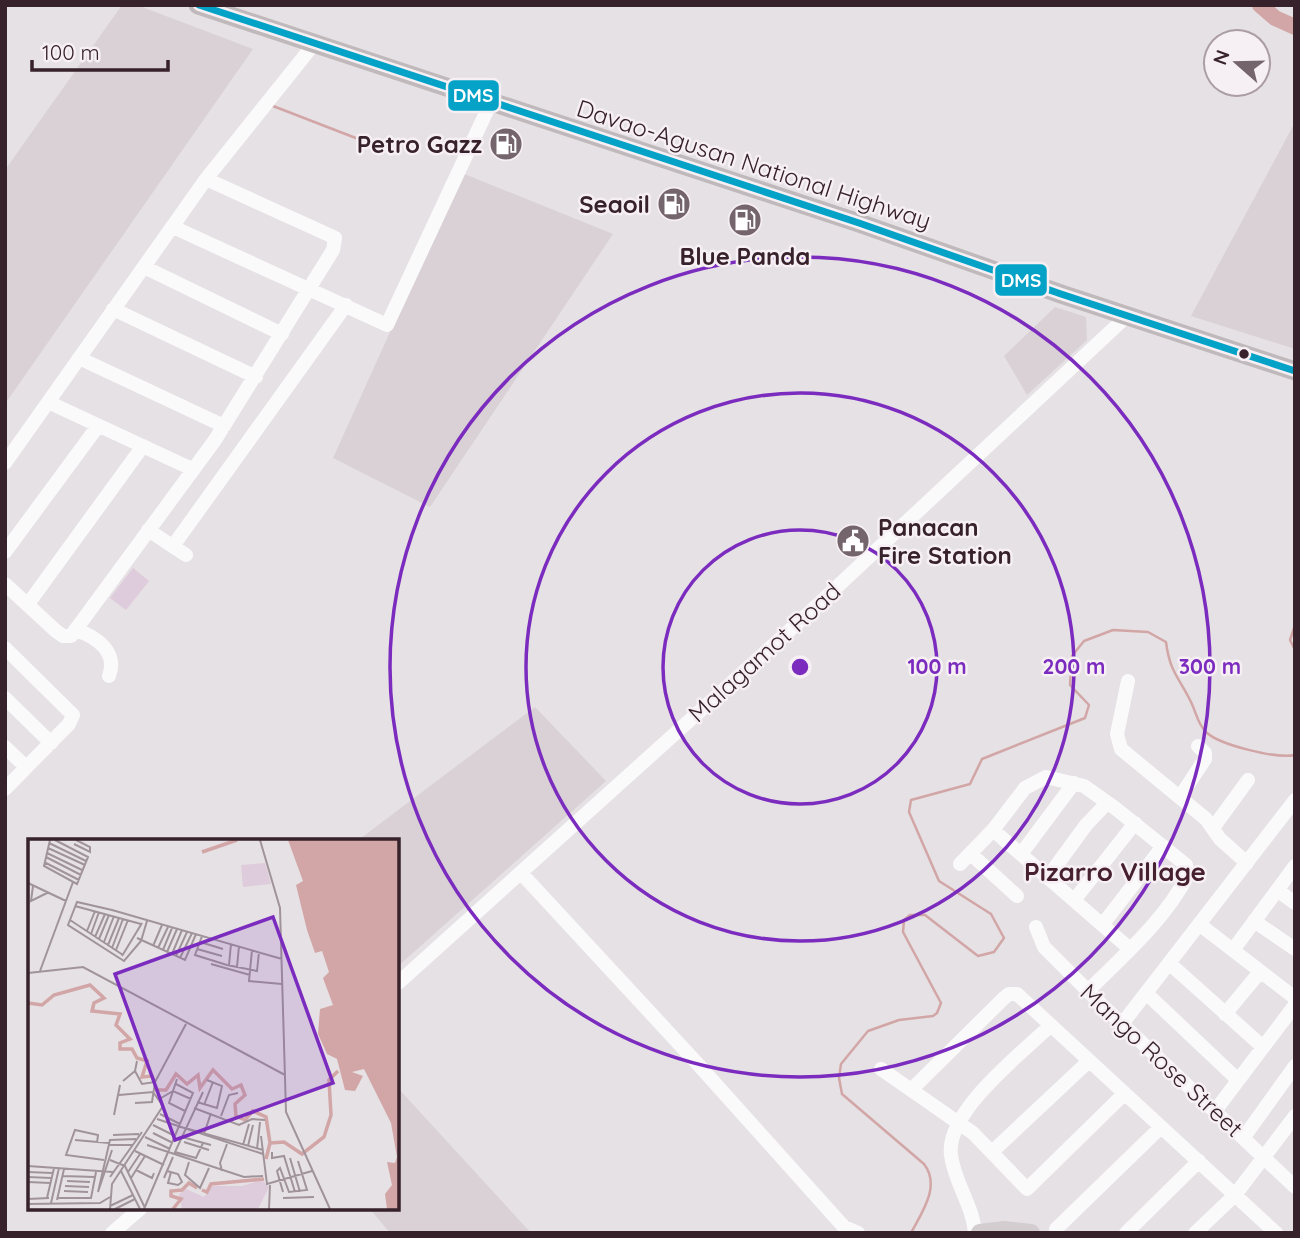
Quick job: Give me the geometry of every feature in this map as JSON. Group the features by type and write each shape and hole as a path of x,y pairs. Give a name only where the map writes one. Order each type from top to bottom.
{"highway":[{"name":"Davao-Agusan National Highway","path":"198,5 859,223 1295,371"}],"main road":[{"path":"977,1233 1004,1230 1031,1233"}],"street":[{"path":"5,463 206,179 314,44"},
{"path":"173,226 387,325 491,102"},
{"path":"5,584 63,636 71,636 224,426 333,250 335,239 206,179"},
{"path":"144,267 282,334"},
{"path":"173,546 346,305"},
{"path":"113,309 256,377"},
{"name":"Malagamot Road","path":"399,982 810,612 1127,316"},
{"path":"79,358 224,426"},
{"path":"48,402 192,469"},
{"path":"5,552 98,426"},
{"path":"28,604 143,446"},
{"path":"148,530 186,555"},
{"path":"76,630 97,639 112,657 113,667 109,676"},
{"path":"5,648 72,713 71,721 5,789"},
{"path":"1128,681 1117,734 1121,749 1180,797 1247,863"},
{"path":"5,698 51,743"},
{"path":"1180,797 1205,759 1205,752 1198,746"},
{"path":"5,747 26,767"},
{"path":"1017,896 965,859 993,830 1012,803 1033,782 1041,778 1051,777 1084,786 1186,865 1188,875 1165,911 1143,937 1088,991"},
{"path":"1213,828 1248,780"},
{"path":"1021,854 1074,783"},
{"path":"1048,877 1086,825 1107,803"},
{"path":"1122,1024 1292,808"},
{"path":"1075,899 1135,823"},
{"path":"993,830 1130,949"},
{"path":"1103,924 1163,846"},
{"path":"1233,950 1295,866"},
{"path":"521,873 850,1231"},
{"path":"1277,890 1295,903"},
{"path":"1254,921 1295,950"},
{"path":"1199,924 1295,998"},
{"name":"Mango Rose Street","path":"1036,927 1044,947 1088,991 1294,1184"},
{"path":"1169,963 1263,1047"},
{"path":"1224,1014 1260,972"},
{"path":"1146,993 1238,1080"},
{"path":"911,1090 1009,994 1020,995 1236,1195 1272,1232"},
{"path":"1215,1111 1295,1005"},
{"path":"977,1233 950,1153 959,1122 971,1103 1051,1025"},
{"path":"993,1151 1089,1060"},
{"path":"1244,1137 1295,1066"},
{"path":"881,1069 959,1122 993,1151 1027,1189 1124,1094"},
{"path":"1195,1233 1236,1195 1295,1116"},
{"path":"1056,1230 1161,1127"},
{"path":"1126,1233 1199,1161"},
{"path":"112,1233 139,1210"}],"shaded area":[{"path":"122,5 137,5 253,49 5,404 5,170"},
{"path":"1295,122 1295,349 1191,316"},
{"path":"462,173 613,234 430,507 333,458"},
{"path":"1055,307 1086,317 1087,340 1027,395 1004,356"},
{"path":"133,568 149,581 126,610 110,598"},
{"path":"535,707 606,781 399,965 399,839 360,839"},
{"path":"399,1089 531,1233 390,1233 371,1210 399,1210"}],"waterway":[{"path":"1260,5 1275,18 1295,27"},
{"path":"273,106 379,147"},
{"path":"1295,625 1290,640 1295,650"},
{"path":"911,1233 928,1199 931,1181 929,1172 924,1164 842,1094 839,1078 841,1064 868,1031 899,1020 933,1016 937,1013 941,1003 903,932 904,920 910,915 925,915 978,956 994,952 1004,938 991,914 939,881 909,812 911,800 970,784 982,759 1085,718 1089,705 1070,685 1072,656 1084,641 1113,630 1148,632 1166,642 1173,668 1199,722 1213,737 1262,753 1295,755"},
{"path":"811,1233 820,1233"}],"transit line":[{"name":"DMS","path":"199,5 859,223 1061,294 1295,371"}],"place":[{"name":"Petro Gazz","path":"506,144"},
{"name":"Seaoil","path":"674,204"},
{"name":"Blue Panda","path":"745,220"},
{"name":"Panacan Fire Station","path":"853,541"}],"district":[{"name":"Pizarro Village","path":"1115,871"}]}
